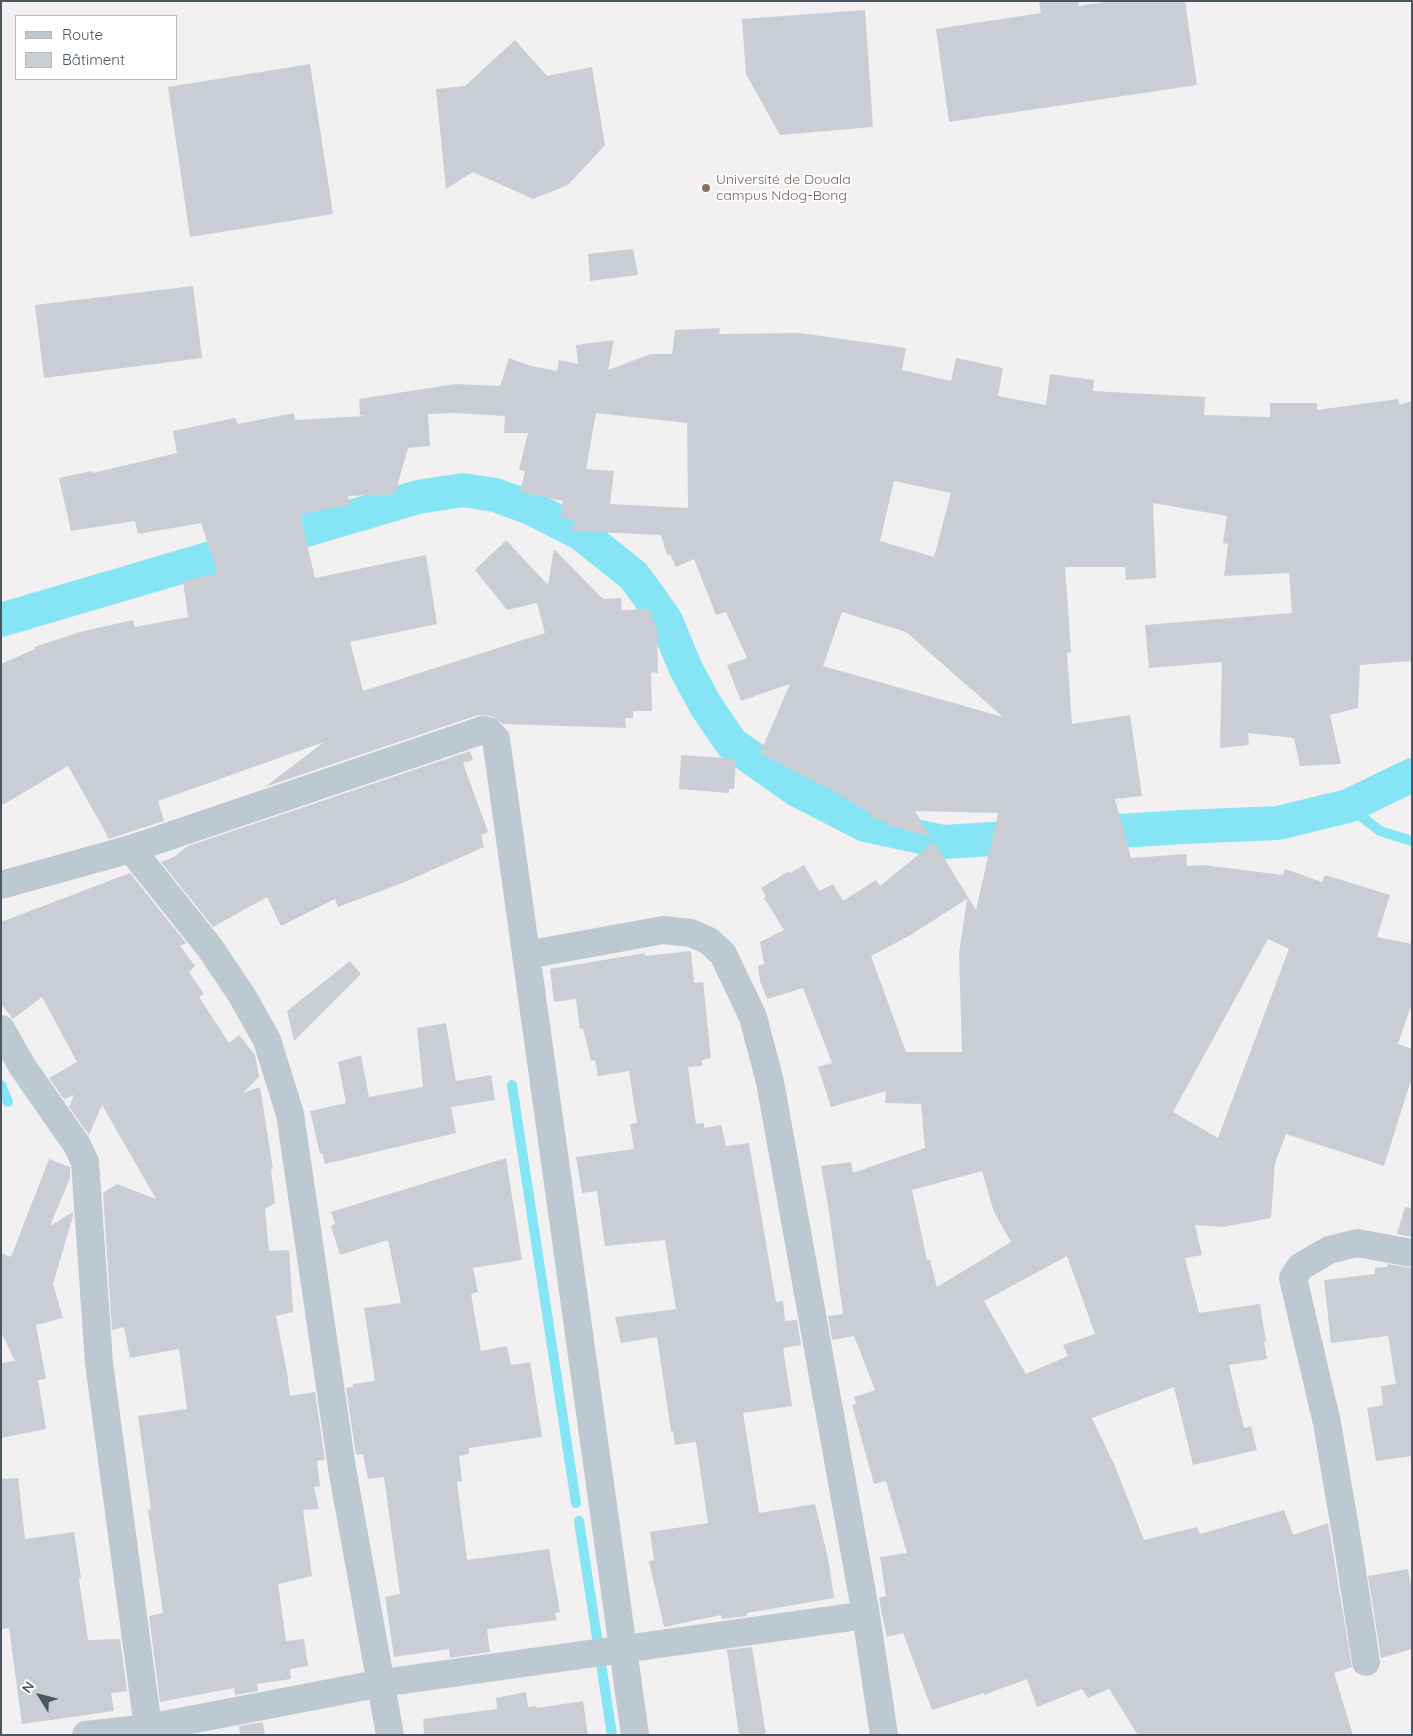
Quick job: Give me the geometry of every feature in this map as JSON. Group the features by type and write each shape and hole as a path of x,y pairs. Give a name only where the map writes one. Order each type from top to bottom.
{"street":[{"path":"1,885 131,849 484,730 488,731 496,739 635,1735"},
{"path":"131,849 210,948 240,994 267,1040 290,1114 342,1468 390,1735"},
{"path":"526,955 663,930 692,933 709,941 723,954 753,1018 770,1082 866,1615 884,1735"},
{"path":"1,1029 22,1066 77,1145 85,1162 99,1363 148,1731"},
{"path":"1366,1662 1327,1423 1293,1278 1300,1267 1329,1250 1357,1243 1412,1253"},
{"path":"86,1735 148,1731 382,1683 866,1615"}],"building":[{"path":"1039,1 1078,1 1079,6 1112,1 1185,1 1197,85 949,122 936,29 1041,13"},
{"path":"865,10 873,127 780,135 746,74 742,19"},
{"path":"515,40 547,76 592,67 605,145 568,185 533,199 473,172 446,189 436,89 465,86"},
{"path":"310,64 333,214 190,237 168,87"},
{"path":"633,249 638,275 590,281 588,254"},
{"path":"193,286 202,358 44,378 35,305"},
{"path":"720,328 719,334 800,333 906,348 902,370 951,381 956,358 1003,368 998,396 1046,405 1050,374 1094,380 1093,391 1205,397 1204,415 1270,417 1270,403 1317,403 1317,410 1398,399 1400,405 1412,401 1412,661 1360,665 1358,708 1330,715 1341,764 1300,766 1294,738 1248,733 1249,745 1220,748 1222,662 1149,668 1145,625 1292,613 1289,573 1224,576 1228,544 1223,543 1227,516 1153,503 1156,578 1126,580 1125,567 1065,567 1071,652 1067,653 1072,724 1130,715 1142,796 1115,799 1131,858 1186,854 1187,866 1203,865 1283,875 1285,869 1322,882 1325,875 1390,895 1377,937 1412,944 1412,1003 1398,1044 1412,1049 1412,1077 1384,1166 1286,1134 1275,1163 1271,1218 1223,1227 1195,1225 1202,1255 1185,1258 1199,1313 1260,1304 1267,1359 1229,1365 1244,1428 1251,1426 1257,1450 1193,1465 1174,1387 1092,1418 1114,1464 1144,1540 1197,1527 1200,1534 1284,1510 1293,1535 1328,1523 1352,1667 1334,1673 1353,1735 1138,1735 1109,1689 1088,1698 1082,1689 1037,1707 1027,1679 984,1695 984,1693 932,1710 903,1633 887,1637 882,1615 879,1598 886,1596 880,1557 907,1553 886,1481 874,1484 852,1405 856,1404 854,1397 875,1390 854,1336 832,1340 828,1316 843,1314 821,1166 851,1162 853,1173 925,1148 921,1104 885,1103 886,1091 831,1107 818,1067 832,1063 803,988 767,999 760,981 758,966 764,964 760,942 784,930 764,898 766,896 761,888 789,871 790,873 804,865 819,891 833,884 843,901 876,880 880,886 934,842 976,910 998,813 915,811 931,837 887,825 888,823 869,816 871,814 833,791 760,753 790,684 741,701 727,665 747,658 726,612 716,615 694,559 676,567 670,554 667,555 661,535 571,531 575,520 560,517 563,501 520,492 525,471 519,470 528,433 504,433 505,416 455,413 428,414 430,446 408,448 395,494 348,496 350,505 300,514 315,578 426,555 437,624 350,642 363,691 545,633 537,603 507,610 475,570 506,540 548,585 554,549 603,599 621,598 622,610 649,609 657,629 658,673 651,672 652,711 633,711 633,718 625,718 626,728 503,724 491,716 478,715 265,787 324,742 158,801 164,821 108,839 68,766 1,806 1,664 35,649 34,647 80,632 133,620 135,627 188,617 183,581 218,573 201,523 138,534 135,521 71,531 59,478 92,471 93,473 177,453 173,431 235,418 238,424 294,413 295,420 364,416 360,415 359,399 455,384 500,386 509,358 531,366 557,371 559,360 578,364 576,345 614,340 608,370 651,354 672,354 675,330","holes":["596,413 687,423 688,508 610,504 614,471 586,469","894,481 951,493 934,557 880,541","842,612 906,632 1003,717 823,666","967,899 959,953 962,1052 906,1052 871,956 909,936","1268,939 1289,949 1218,1138 1173,1112","982,1171 994,1212 1011,1242 937,1287 930,1260 927,1260 912,1190","1067,1256 1095,1334 1063,1345 1068,1356 1026,1374 984,1301"]},
{"path":"470,751 473,760 463,763 488,832 481,835 484,847 405,882 338,907 335,899 281,926 267,897 213,927 161,862 174,857 188,846"},
{"path":"681,755 736,759 734,789 729,789 729,793 679,789"},
{"path":"130,873 186,943 180,946 195,966 189,972 204,994 199,997 229,1043 239,1035 255,1055 259,1077 243,1093 260,1087 273,1169 271,1169 275,1203 265,1209 269,1251 289,1250 293,1312 276,1316 290,1396 315,1392 325,1460 317,1461 320,1486 314,1487 319,1509 303,1510 312,1576 278,1584 286,1641 304,1639 308,1666 290,1669 291,1679 257,1684 258,1691 235,1695 234,1688 160,1702 149,1616 163,1613 148,1510 151,1509 138,1416 187,1409 179,1349 130,1358 124,1327 112,1330 103,1193 117,1184 156,1199 102,1105 89,1135 69,1107 74,1095 64,1099 49,1078 77,1062 42,997 13,1019 1,1004 1,922"},
{"path":"691,951 694,983 703,982 711,1058 702,1060 702,1066 688,1067 696,1124 704,1123 704,1128 721,1125 726,1146 749,1143 776,1302 783,1301 785,1321 797,1320 801,1345 783,1348 792,1406 743,1413 759,1513 815,1504 828,1558 834,1598 747,1613 747,1616 722,1619 721,1615 664,1627 649,1561 654,1560 650,1532 708,1523 696,1442 675,1445 673,1431 671,1431 657,1337 621,1343 615,1317 676,1309 665,1240 605,1246 597,1191 582,1193 576,1157 634,1149 630,1124 637,1123 629,1071 598,1076 595,1060 591,1061 583,1028 580,1029 576,999 554,1002 550,969 645,953 645,956"},
{"path":"350,961 361,974 294,1041 287,1011"},
{"path":"446,1023 456,1081 491,1075 495,1100 451,1107 456,1133 325,1164 322,1153 320,1154 310,1111 346,1103 338,1062 361,1055 369,1097 423,1087 417,1028"},
{"path":"506,1158 522,1260 473,1268 478,1292 471,1294 481,1351 507,1346 511,1365 530,1362 542,1437 469,1448 469,1454 459,1456 462,1481 457,1482 467,1560 549,1549 560,1612 555,1613 557,1620 487,1629 490,1652 450,1658 449,1649 394,1657 385,1597 400,1594 384,1477 368,1479 363,1454 356,1455 346,1388 353,1387 353,1384 375,1381 364,1308 401,1303 388,1240 340,1255 331,1226 335,1224 331,1212"},
{"path":"49,1159 70,1167 70,1178 50,1226 73,1212 73,1216 53,1284 63,1318 36,1325 46,1379 38,1380 46,1429 1,1438 1,1363 15,1361 1,1332 1,1253 11,1257"},
{"path":"1405,1207 1412,1208 1412,1237 1397,1234"},
{"path":"1388,1264 1412,1268 1412,1456 1376,1461 1367,1408 1383,1405 1381,1386 1396,1384 1388,1336 1331,1343 1324,1280 1375,1274 1375,1268 1387,1267"},
{"path":"18,1478 25,1539 74,1532 88,1640 120,1639 127,1691 111,1693 114,1711 22,1724 9,1628 1,1629 1,1479"},
{"path":"1408,1569 1412,1590 1412,1649 1381,1658 1368,1576"},
{"path":"752,1647 766,1735 739,1735 727,1650"},
{"path":"526,1692 528,1707 536,1706 537,1708 583,1701 588,1735 424,1735 423,1719 497,1709 496,1698"},
{"path":"263,1722 265,1735 240,1735 239,1726"}],"waterway":[{"path":"1,620 418,497 463,490 495,495 531,508 580,533 633,575 666,621 686,669 706,706 732,744 797,790 865,825 944,842 1278,823 1348,806 1412,775"},
{"path":"1348,806 1380,831 1412,841"},
{"path":"1,1085 8,1102"},
{"path":"512,1085 576,1503"},
{"path":"579,1521 612,1735"}],"place":[{"name":"Université de Douala campus Ndog-Bong","path":"706,188"}]}
